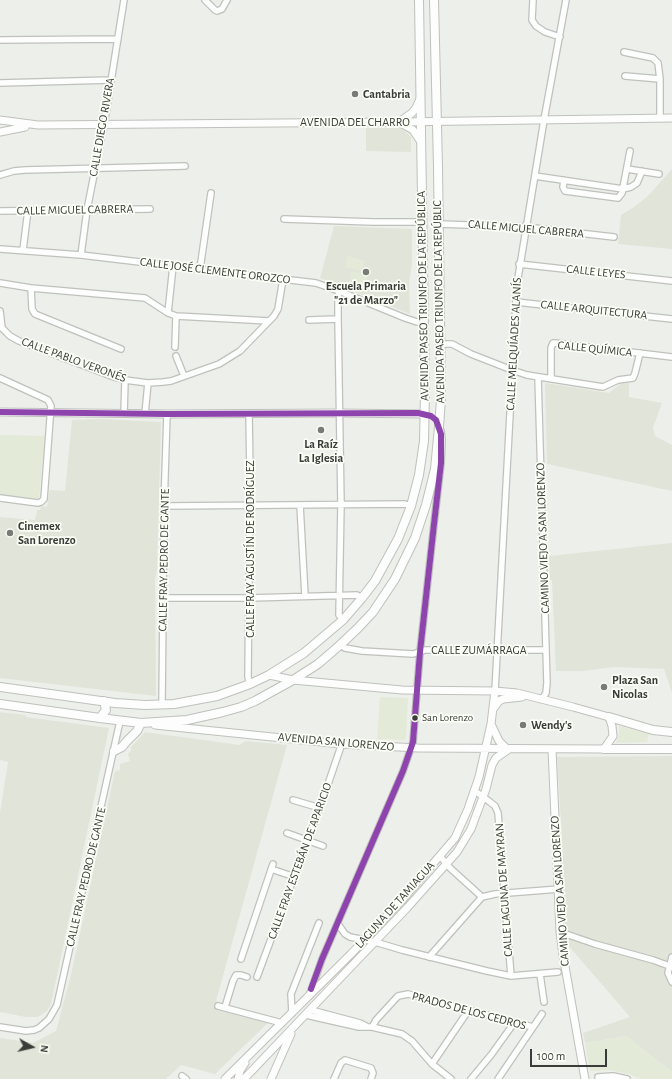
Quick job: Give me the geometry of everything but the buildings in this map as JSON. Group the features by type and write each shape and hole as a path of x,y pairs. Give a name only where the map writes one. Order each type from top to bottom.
{"main road":[{"name":"AVENIDA PASEO TRIUNFO DE LA REPÚBLICA","path":"0,687 128,704 162,705 192,702 217,696 250,684 304,653 343,620 375,581 398,539 411,506 422,456 425,394 419,0"},
{"name":"AVENIDA PASEO TRIUNFO DE LA REPÚBLIC","path":"0,704 141,723 187,720 223,712 255,701 318,664 358,628 373,612 395,580 421,522 431,488 437,457 441,399 434,0"},
{"path":"420,99 412,113 399,122 413,130 421,142"},
{"name":"AVENIDA DEL CHARRO","path":"0,120 38,125 420,122 672,118"},
{"name":"AVENIDA DEL CHARRO","path":"0,132 38,125"},
{"path":"425,394 430,402 435,403 441,399"},
{"path":"0,412 124,414 418,413 434,418 439,427"},
{"path":"269,674 293,680 418,690 495,691 534,696 653,730 672,732"},
{"name":"LAGUNA DE TAMIAGUA","path":"225,1079 364,940 401,901 455,838 475,791 491,724 495,691"},
{"path":"493,708 503,699 534,696"},
{"path":"100,718 106,710 104,701"},
{"path":"604,749 613,736 612,726 608,717"},
{"path":"114,751 122,747 137,731 141,723"},
{"name":"AVENIDA SAN LORENZO","path":"141,723 341,744 412,748 604,749"},
{"path":"491,724 498,741 508,749"},
{"name":"LAGUNA DE TAMIAGUA","path":"244,1079 375,942 447,864 463,844 483,796 492,765 496,758 508,749"},
{"name":"CAMINO VIEJO A SAN LORENZO","path":"552,749 560,932 566,980 585,1079"},
{"path":"604,749 672,749"},
{"path":"271,1079 295,1027"},
{"path":"238,1079 240,1071 258,1047"}],"street":[{"name":"CALLE DIEGO RIVERA","path":"81,255 87,210 104,124 124,0"},
{"path":"205,0 214,10 222,9 227,0"},
{"path":"532,0 532,20 536,26 545,32 560,37"},
{"name":"CALLE MELQUÍADES ALANÍS","path":"495,691 519,264 566,0"},
{"path":"0,40 118,39"},
{"path":"624,52 653,58 656,60 660,79 660,118"},
{"path":"625,76 660,79"},
{"path":"0,83 111,80"},
{"path":"564,180 564,190 616,198 621,196 630,151"},
{"path":"0,175 25,170 185,166"},
{"path":"627,169 659,174"},
{"path":"535,176 623,189 631,187 637,183 642,172"},
{"path":"200,269 211,193"},
{"path":"23,250 28,210"},
{"name":"CALLE MIGUEL CABRERA","path":"0,211 150,210"},
{"path":"284,219 422,222"},
{"name":"CALLE MIGUEL CABRERA","path":"439,224 526,227 614,237"},
{"name":"CALLE JOSÉ CLEMENTE OROZCO","path":"0,249 81,255 316,283 404,318 417,322 424,322"},
{"name":"CALLE LEYES","path":"519,264 672,281"},
{"path":"168,312 173,266"},
{"name":"CALLE PABLO VERONÉS","path":"0,311 2,328 5,332 19,341 125,380 148,383 171,380 219,364 240,351 274,316 278,309 283,279"},
{"path":"0,283 31,288 135,296 145,298 176,316 268,321"},
{"path":"31,288 32,309 35,314 121,348"},
{"path":"339,291 338,319 341,504 339,614 343,620"},
{"name":"CALLE ARQUITECTURA","path":"516,302 672,319"},
{"path":"175,348 176,316"},
{"path":"309,320 338,319"},
{"name":"CALLE QUÍMICA","path":"551,378 551,348 553,343 672,357"},
{"path":"440,346 452,344 471,354 512,370 538,377 603,387 618,380 633,378 640,353"},
{"path":"176,356 184,376"},
{"name":"CAMINO VIEJO A SAN LORENZO","path":"538,377 547,683 546,693 542,699"},
{"path":"0,378 48,400 51,406 44,499 38,503 0,498"},
{"path":"124,414 125,380"},
{"path":"146,414 148,383"},
{"name":"CALLE FRAY PEDRO DE GANTE","path":"162,705 164,506 167,414"},
{"name":"CALLE FRAY AGUSTÍN DE RODRÍGUEZ","path":"249,414 250,505 248,677 250,684"},
{"path":"309,996 322,959 412,748 420,652 441,463 442,440 439,427"},
{"path":"164,506 405,504 411,506"},
{"path":"300,505 305,596"},
{"path":"163,598 249,598 357,595 362,598"},
{"name":"CALLE ZUMÁRRAGA","path":"340,645 345,648 388,653 413,654 425,650 546,650"},
{"name":"CALLE FRAY PEDRO DE GANTE","path":"0,1027 30,1031 39,1028 54,1012 60,995 120,721"},
{"name":"CALLE FRAY ESTEBÁN DE APARICIO","path":"257,977 320,808 341,744"},
{"name":"CALLE LAGUNA DE MAYRAN","path":"475,791 494,806 498,813 511,976"},
{"path":"293,800 320,808"},
{"path":"287,833 323,846"},
{"path":"440,856 482,897"},
{"path":"241,959 272,866 295,877"},
{"path":"429,957 482,897 504,893 559,889"},
{"path":"292,1013 291,994 319,923"},
{"path":"338,924 350,937 511,976 558,972"},
{"path":"560,932 595,944 653,960 671,967"},
{"path":"672,957 671,967 668,973 672,982"},
{"path":"540,974 544,1002"},
{"path":"225,1007 234,978 238,975 247,977"},
{"name":"PRADOS DE LOS CEDROS","path":"370,1027 396,999 404,994 533,1027"},
{"path":"218,1006 282,1022"},
{"path":"432,1064 468,1011"},
{"path":"308,1013 359,1027 370,1027 397,1032 407,1037 432,1064 451,1079"},
{"path":"498,1079 542,1014"},
{"path":"471,1079 491,1055 514,1023"},
{"path":"334,1079 340,1063 345,1060 369,1066 373,1070 371,1079"},
{"path":"598,1077 613,1076 627,1079"}],"shaded area":[{"path":"366,128 401,128 411,137 411,152 366,151"},
{"path":"672,169 672,249 618,244 621,215 648,196"},
{"name":"Escuela Primaria \"21 de Marzo\"","path":"334,226 412,229 412,265 409,283 410,314 320,278"},
{"path":"545,383 609,393 620,384 629,383 629,397 662,403 653,428 655,436 672,445 672,491 547,464"},
{"path":"99,419 161,422 157,569 155,581 156,696 0,678 0,517 35,520 37,510 40,510 41,506 47,507 50,490 65,491 72,420"},
{"path":"672,543 672,693 664,669 614,667 583,671 556,671 552,580 550,580 549,556"},
{"path":"0,712 109,728 51,1004 47,1011 38,1017 26,1017 0,1012 0,813 8,762 0,760"},
{"path":"145,732 240,745 245,741 287,745 216,1001 274,1017 215,1074 181,1065 166,1079 0,1079 0,1038 33,1043 56,1031 71,975 115,771 120,770 120,764 130,761 128,754 132,749 130,748"},
{"path":"672,756 672,1071 626,1036 585,1043 583,1033 630,1017 567,944 564,921 562,838 557,757"}],"green space":[{"path":"348,256 365,261 362,271 345,267"},
{"path":"351,271 368,275 366,286 349,282"},
{"path":"0,435 45,436 39,499 0,495"},
{"path":"381,697 408,698 406,737 404,740 377,739"},
{"path":"619,726 649,734 647,742 616,743 619,734"},
{"path":"626,1036 672,1071 672,1079 640,1079 629,1074 610,1070 590,1071 585,1043"}],"transit line":[{"path":"0,412 167,414 418,413 431,416 436,420 441,434 441,463 420,652 413,742 403,771 322,959 311,989"}],"place":[{"name":"Cantabria","path":"355,94"},
{"name":"Escuela Primaria \"21 de Marzo\"","path":"366,272"},
{"name":"La Raíz La Iglesia","path":"321,430"},
{"name":"Cinemex San Lorenzo","path":"10,533"},
{"name":"Plaza San Nicolas","path":"604,687"},
{"name":"San Lorenzo","path":"415,718"},
{"name":"Wendy's","path":"523,725"}]}
